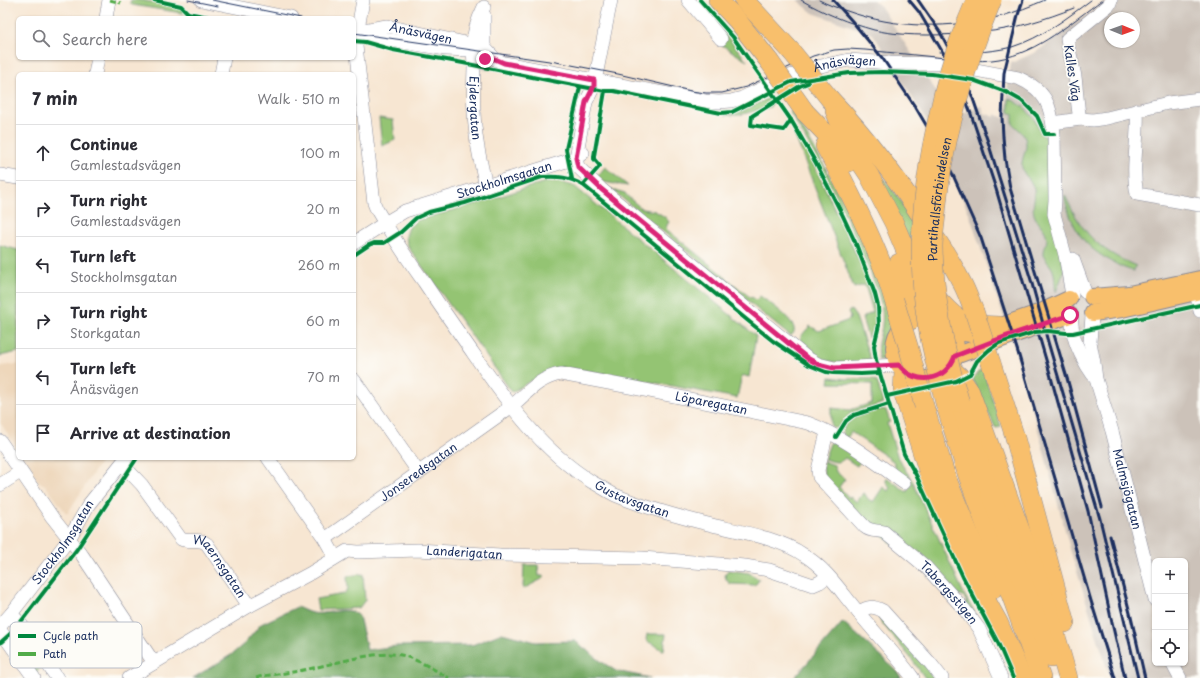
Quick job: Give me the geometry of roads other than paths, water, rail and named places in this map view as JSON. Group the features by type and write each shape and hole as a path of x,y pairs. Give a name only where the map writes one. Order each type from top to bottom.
{"highway":[{"path":"718,0 737,20 806,112 843,154 865,190 898,259 907,284 910,298 911,320"},
{"path":"744,0 791,51 874,150 911,199 962,283 974,311 1014,434 1080,678"},
{"name":"Partihallsförbindelsen","path":"953,403 934,357 925,311 921,245 923,205 935,128 945,88 961,37 976,0"},
{"name":"Partihallsförbindelsen","path":"953,403 947,354 938,307 933,246 938,186 955,104 975,41 992,0"},
{"path":"830,99 849,145 869,175 894,223 915,273 931,304 947,326"},
{"path":"806,112 840,175 868,232 882,265 909,349 924,406 946,477 996,600 1020,649 1031,678"},
{"path":"915,273 941,302 959,318 979,325 1001,326"},
{"path":"952,362 959,376 970,392 1032,561 1068,678"},
{"path":"902,368 903,392 934,490 952,534 972,575 998,622 1022,678"},
{"path":"953,403 967,473 1041,678"},
{"path":"953,403 980,465 1059,678"}],"main road":[{"path":"1071,316 1007,336 952,362 938,376 928,379 911,376 902,368 894,354 894,342 902,326 911,320 925,316 932,317 947,326 971,334 1001,326 1080,296 1129,294 1199,287"},
{"path":"1080,296 1067,308 1071,316 1077,320 1088,319 1093,315 1122,309 1199,287"},
{"path":"1080,296 1096,305 1093,315"},
{"path":"947,326 956,343 952,362"}],"street":[{"path":"106,16 109,0"},
{"path":"201,0 281,16"},
{"name":"Gustavsgatan","path":"363,0 356,31 356,46 374,203 377,211 442,309 522,419 562,460 581,475 613,494 652,509 760,536 802,553 820,566 896,655 913,678"},
{"path":"611,0 594,83 586,102 576,158 578,167 589,179 807,358 818,364 834,368 902,368"},
{"path":"688,0 721,39"},
{"name":"Kalles Väg","path":"1080,119 1077,107 1075,76 1067,39 1108,5 1111,0"},
{"name":"Ejdergatan","path":"484,4 474,66 473,85 475,134 481,169 486,186"},
{"name":"Ånäsvägen","path":"356,31 387,26 477,47"},
{"name":"Ånäsvägen","path":"356,31 370,37 446,49 477,47"},
{"path":"477,47 495,59"},
{"name":"Ånäsvägen","path":"446,49 474,66"},
{"path":"474,66 482,60 488,58 495,59"},
{"name":"Ånäsvägen","path":"495,59 504,63 594,83 705,101 720,102 742,98 787,77 821,66 849,60 890,63 944,64 1018,78 1037,88 1044,96 1053,123 1055,200 1060,210 1064,230 1075,267 1080,296"},
{"path":"95,72 98,60"},
{"path":"221,72 224,60"},
{"name":"Kalles Väg","path":"1053,123 1080,119 1093,120 1107,118 1168,103 1200,99"},
{"path":"1137,110 1138,122 1135,166 1137,194 1200,205"},
{"name":"Stockholmsgatan","path":"356,242 385,222 405,211 576,158"},
{"path":"0,175 16,178"},
{"path":"1199,287 1200,311"},
{"name":"Malmsjögatan","path":"1093,315 1090,342 1096,379 1112,431 1153,594"},
{"name":"Malmsjögatan","path":"1071,316 1076,343 1096,379"},
{"name":"Löparegatan","path":"512,406 544,379 561,374 630,387 818,426 849,445 904,483"},
{"path":"356,383 419,473"},
{"name":"Jonseredsgatan","path":"325,539 512,406"},
{"name":"Tabergsstigen","path":"828,432 818,470 819,477 865,527 869,530 884,532 926,567 955,598 979,629 1001,678"},
{"path":"0,441 52,517 82,555 126,622"},
{"path":"269,460 325,539 335,557"},
{"name":"Stockholmsgatan","path":"0,626 69,539 89,504 124,461"},
{"name":"Waernsgatan","path":"124,461 181,539 185,541 199,540 204,541 207,544 249,606"},
{"path":"0,485 20,472"},
{"name":"Landerigatan","path":"129,678 249,606 309,574 347,551 418,550 500,555 642,558 751,567 769,570 812,585 820,582 828,576"},
{"path":"858,612 872,606 883,611 942,678"},
{"path":"11,614 19,622"},
{"path":"0,630 10,644"},
{"path":"142,646 154,664"},
{"path":"1174,666 1180,678"},
{"path":"27,668 34,678"},
{"path":"50,668 57,678"}],"tram line":[{"path":"188,0 218,6"},
{"path":"212,0 291,16"},
{"path":"801,0 836,17 864,27 874,30 915,35 963,34 1006,29 1041,20 1074,8"},
{"path":"819,0 866,17 904,24 924,25 963,23 1002,16 1045,0"},
{"path":"939,52 976,52 1012,47 1043,33 1091,0"},
{"path":"356,33 556,62 618,74 691,91 722,93 746,87 813,56 834,50 865,50 969,60 999,59 1027,50 1054,36 1102,0"}],"railway":[{"path":"833,0 883,59 916,108 945,157 981,238 1017,349 1115,678"},
{"path":"909,0 919,12 942,51 962,90 996,189 1049,370 1088,511 1125,678"},
{"path":"918,0 940,32 970,90 988,142 1031,280 1100,519 1138,678"},
{"path":"1023,0 1004,73 1002,117 1005,159 1010,188 1067,378 1102,507"},
{"path":"1110,536 1145,678"}]}
